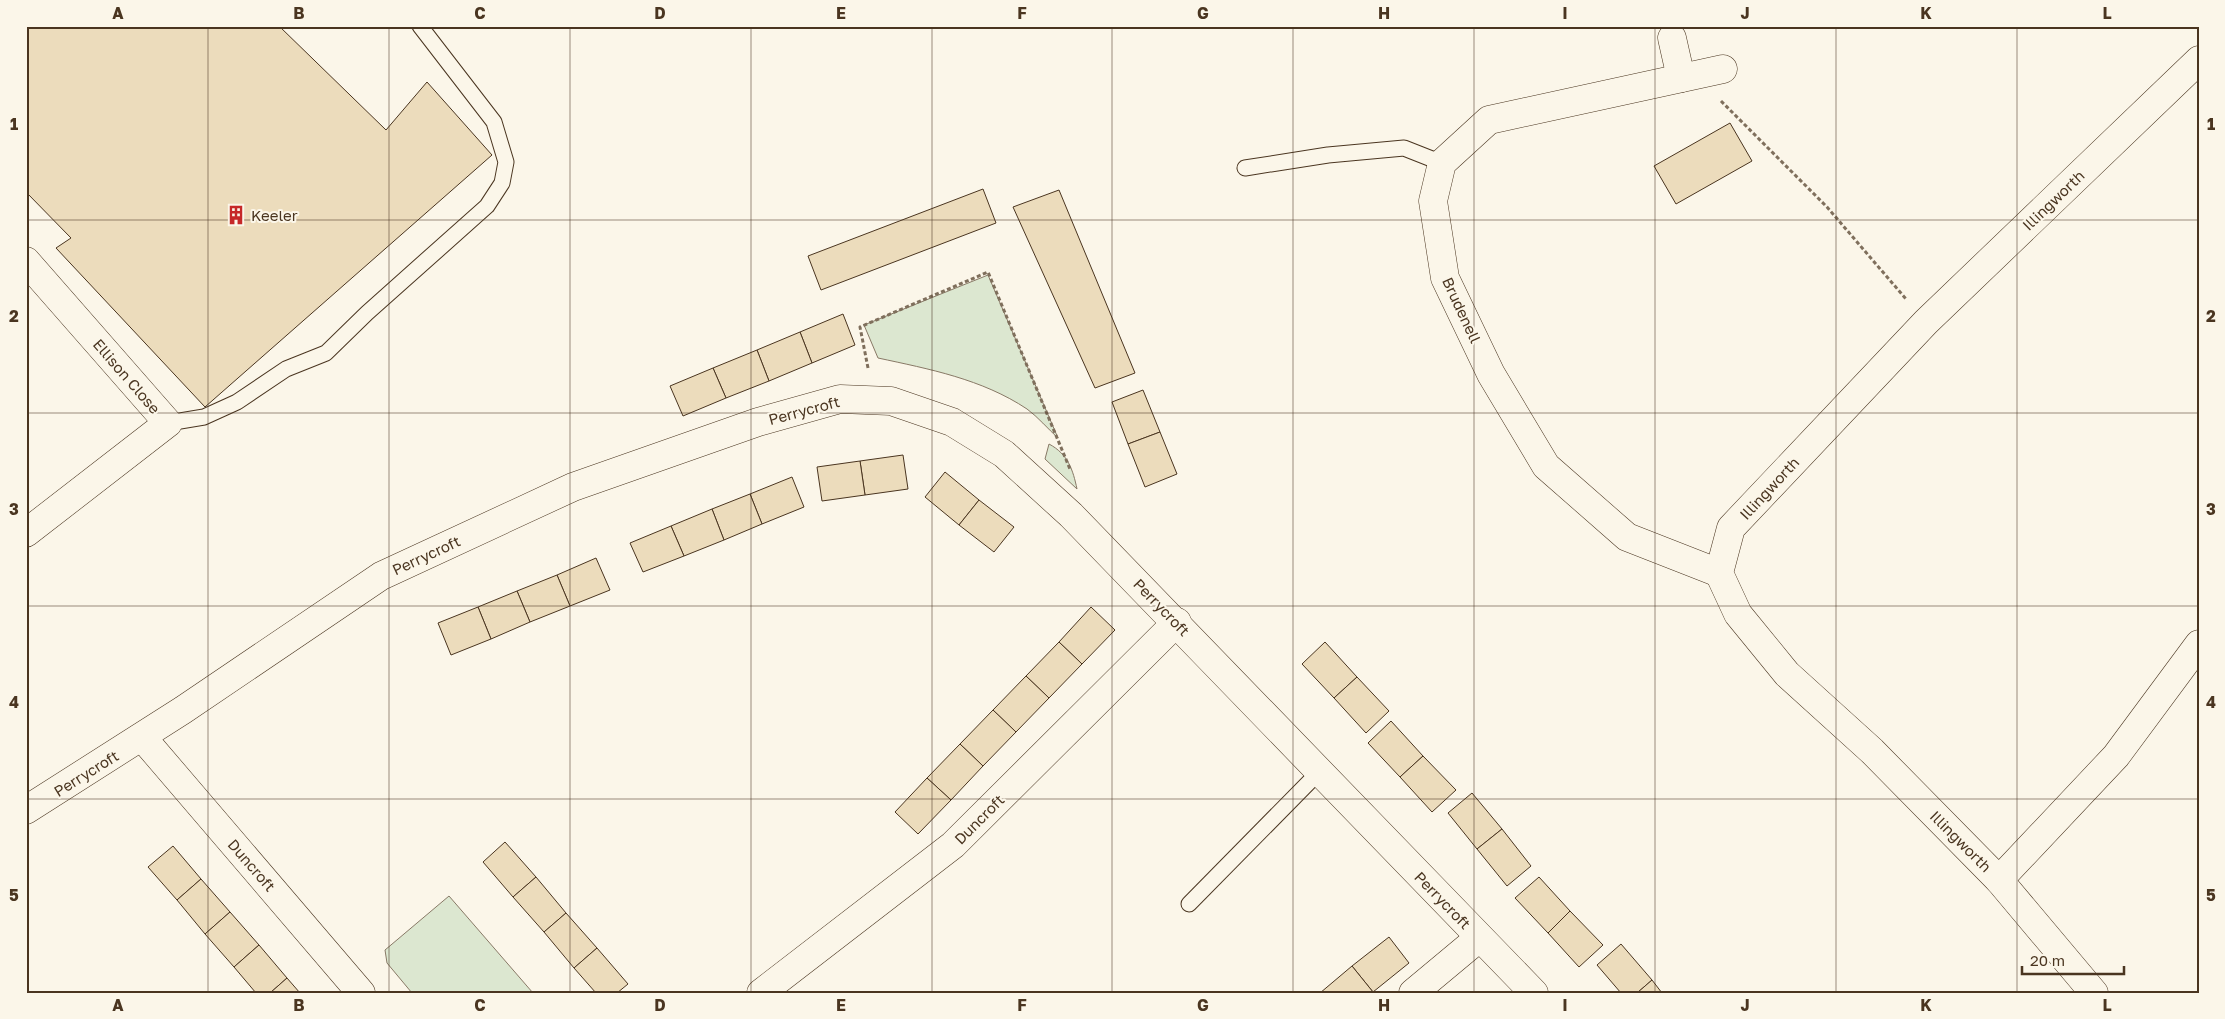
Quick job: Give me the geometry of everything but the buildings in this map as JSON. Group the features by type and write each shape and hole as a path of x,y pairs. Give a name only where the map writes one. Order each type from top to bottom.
{"street":[{"path":"1672,38 1689,77"},
{"name":"Illingworth","path":"2094,993 2000,880 1872,751 1788,674 1738,614 1719,573 1731,528 1926,322 2199,60"},
{"path":"1442,163 1489,120 1723,69"},
{"name":"Brudenell","path":"1442,163 1433,201 1445,278 1491,374 1546,466 1627,537 1719,573"},
{"name":"Ellison Close","path":"26,261 168,423 26,532"},
{"name":"Perrycroft","path":"26,810 142,737 381,576 573,487 758,422 840,399 892,401 952,422 1004,454 1071,514 1534,993"},
{"name":"Duncroft","path":"760,993 953,845 1177,622"},
{"path":"2000,880 2116,756 2199,644"},
{"name":"Duncroft","path":"142,737 361,993"},
{"path":"1413,993 1479,938"}],"lane":[{"path":"168,423 204,417 237,402 286,369 326,353 367,313 487,206 502,183 506,162 494,122 420,26"},
{"path":"1245,168 1328,155 1404,148 1442,163"},
{"path":"1189,904 1320,771"}],"path":[{"path":"1689,77 1827,207 1926,322"},
{"path":"874,400 860,327 988,272 1072,473"}],"green space":[{"path":"988,275 1058,438 1027,409 992,390 955,376 878,358 864,325"},
{"path":"1049,444 1061,453 1069,463 1077,489 1045,459"},
{"path":"449,896 533,993 412,993 387,963 385,950"}],"place":[{"name":"Keeler","path":"236,215"}]}
